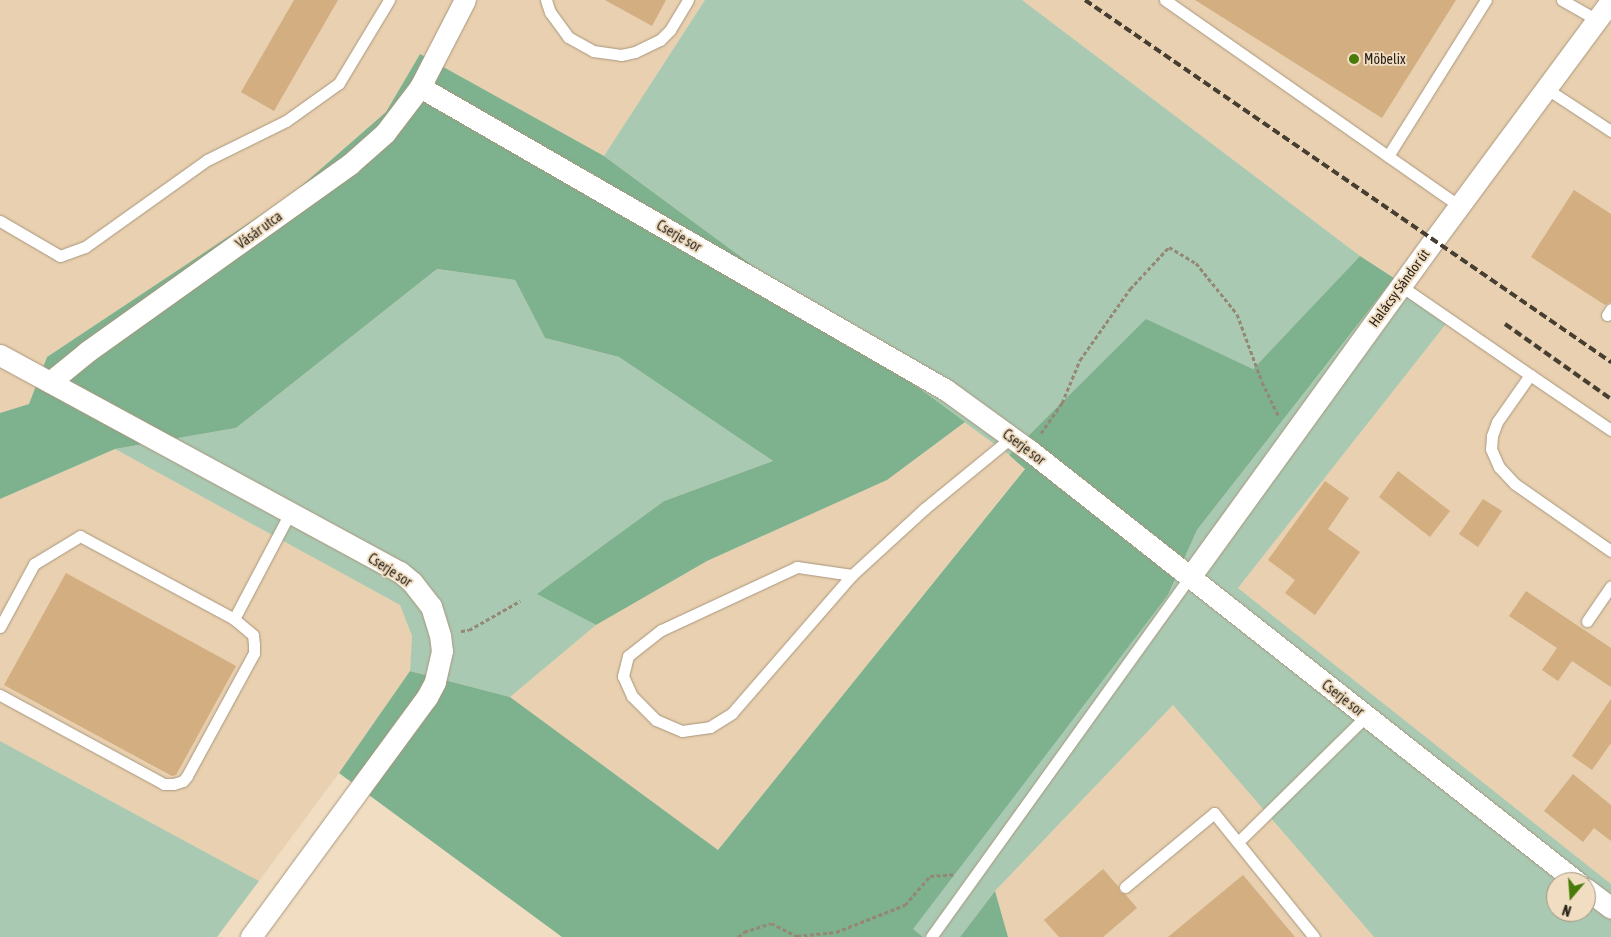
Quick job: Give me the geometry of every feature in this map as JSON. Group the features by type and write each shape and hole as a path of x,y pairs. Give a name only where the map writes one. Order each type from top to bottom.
{"street":[{"name":"Vásár utca","path":"50,382 88,351 350,164 385,133 420,87 465,0"},
{"name":"Halácsy Sándor út","path":"1190,578 1459,206 1611,1"},
{"name":"Cserje sor","path":"420,87 946,390 1029,450 1564,872"},
{"path":"0,355 50,382"},
{"name":"Cserje sor","path":"50,382 400,572 412,582 431,606 440,635 440,667 427,697 251,937"},
{"path":"1596,897 1611,908"}],"lane":[{"path":"0,221 60,256 85,247 207,160 286,121 339,84 389,0"},
{"path":"546,0 550,12 568,37 593,51 621,55 635,52 660,40 670,30 688,0"},
{"path":"1165,0 1459,206"},
{"path":"1388,156 1486,0"},
{"path":"1562,0 1597,20"},
{"path":"1547,89 1611,131"},
{"path":"1401,286 1611,430"},
{"path":"1530,374 1497,422 1492,436 1491,449 1499,467 1515,484 1611,551"},
{"path":"852,575 797,567 661,630 628,656 624,676 632,696 656,720 682,731 710,727 732,713 852,575 924,509 1012,437"},
{"path":"234,619 290,513"},
{"path":"0,628 34,564 80,536 234,619 253,635 254,653 182,781 164,784 0,695"},
{"path":"931,937 976,872 1190,578"},
{"path":"1587,621 1611,586"},
{"path":"1238,842 1366,716"},
{"path":"1124,887 1214,813 1314,937"}],"path":[{"path":"1029,450 1062,403 1080,360 1130,289 1169,247 1196,263 1238,314 1262,382 1276,413 1293,436"},
{"path":"440,635 469,630 520,601"},
{"path":"738,937 744,932 771,923 797,936 836,932 905,905 930,876 976,872"}],"shaded area":[{"path":"0,0 705,0 604,156 420,54 386,112 291,195 47,357 29,404 0,413"},
{"path":"1022,0 1611,0 1611,884 1238,588 1453,315 1360,256"},
{"path":"965,422 1025,468 718,850 510,697 596,625 707,561 887,480"},
{"path":"115,449 400,605 412,636 410,671 339,773 259,881 0,741 0,499"},
{"path":"1173,705 1374,937 1008,937 995,891"}],"green space":[{"path":"705,0 1022,0 1360,256 1253,369 1146,320 1009,455 604,156"},
{"path":"420,54 604,156 965,422 887,480 707,561 596,625 537,594 664,501 773,461 619,357 545,338 515,280 437,269 236,428 115,449 0,499 0,413 29,404 47,357 291,195 386,112"},
{"path":"1360,256 1394,278 1197,530 1168,595 913,929 923,937 562,937 339,773 410,671 510,697 718,850 1025,469 1009,455 1146,319 1253,369"},
{"path":"437,269 515,280 545,338 619,357 773,461 664,501 538,594 596,625 510,697 410,671 412,636 400,605 115,449 236,428"},
{"path":"1394,278 1453,315 1238,588 1596,872 1546,872 1546,922 1596,922 1596,872 1611,884 1611,937 1374,937 1173,705 995,891 960,937 923,937 912,929 1168,595 1197,530"},
{"path":"0,741 259,881 217,937 0,937"},
{"path":"995,891 1008,937 960,937"}],"building":[{"path":"294,0 338,0 274,111 241,92"},
{"path":"605,0 666,0 652,26"},
{"name":"Möbelix","path":"1195,0 1456,0 1382,118"},
{"path":"1574,190 1611,214 1611,302 1605,305 1531,257"},
{"path":"1398,471 1450,511 1430,537 1379,497"},
{"path":"1325,481 1349,498 1328,529 1360,552 1315,615 1285,593 1295,580 1268,560"},
{"path":"1483,499 1502,511 1478,547 1459,534"},
{"path":"66,573 236,666 176,775 172,776 4,685"},
{"path":"1526,591 1611,648 1611,687 1572,661 1558,681 1542,670 1557,648 1509,616"},
{"path":"1611,699 1611,743 1592,770 1572,756"},
{"path":"1573,774 1611,805 1611,841 1594,828 1583,842 1544,811"},
{"path":"1103,869 1118,886 1120,892 1125,894 1137,908 1103,937 1059,937 1044,920"},
{"path":"1243,875 1295,937 1168,937"}],"railway":[{"path":"1085,0 1611,362"},
{"path":"1505,324 1611,399"}],"place":[{"name":"Möbelix","path":"1354,59"}]}
